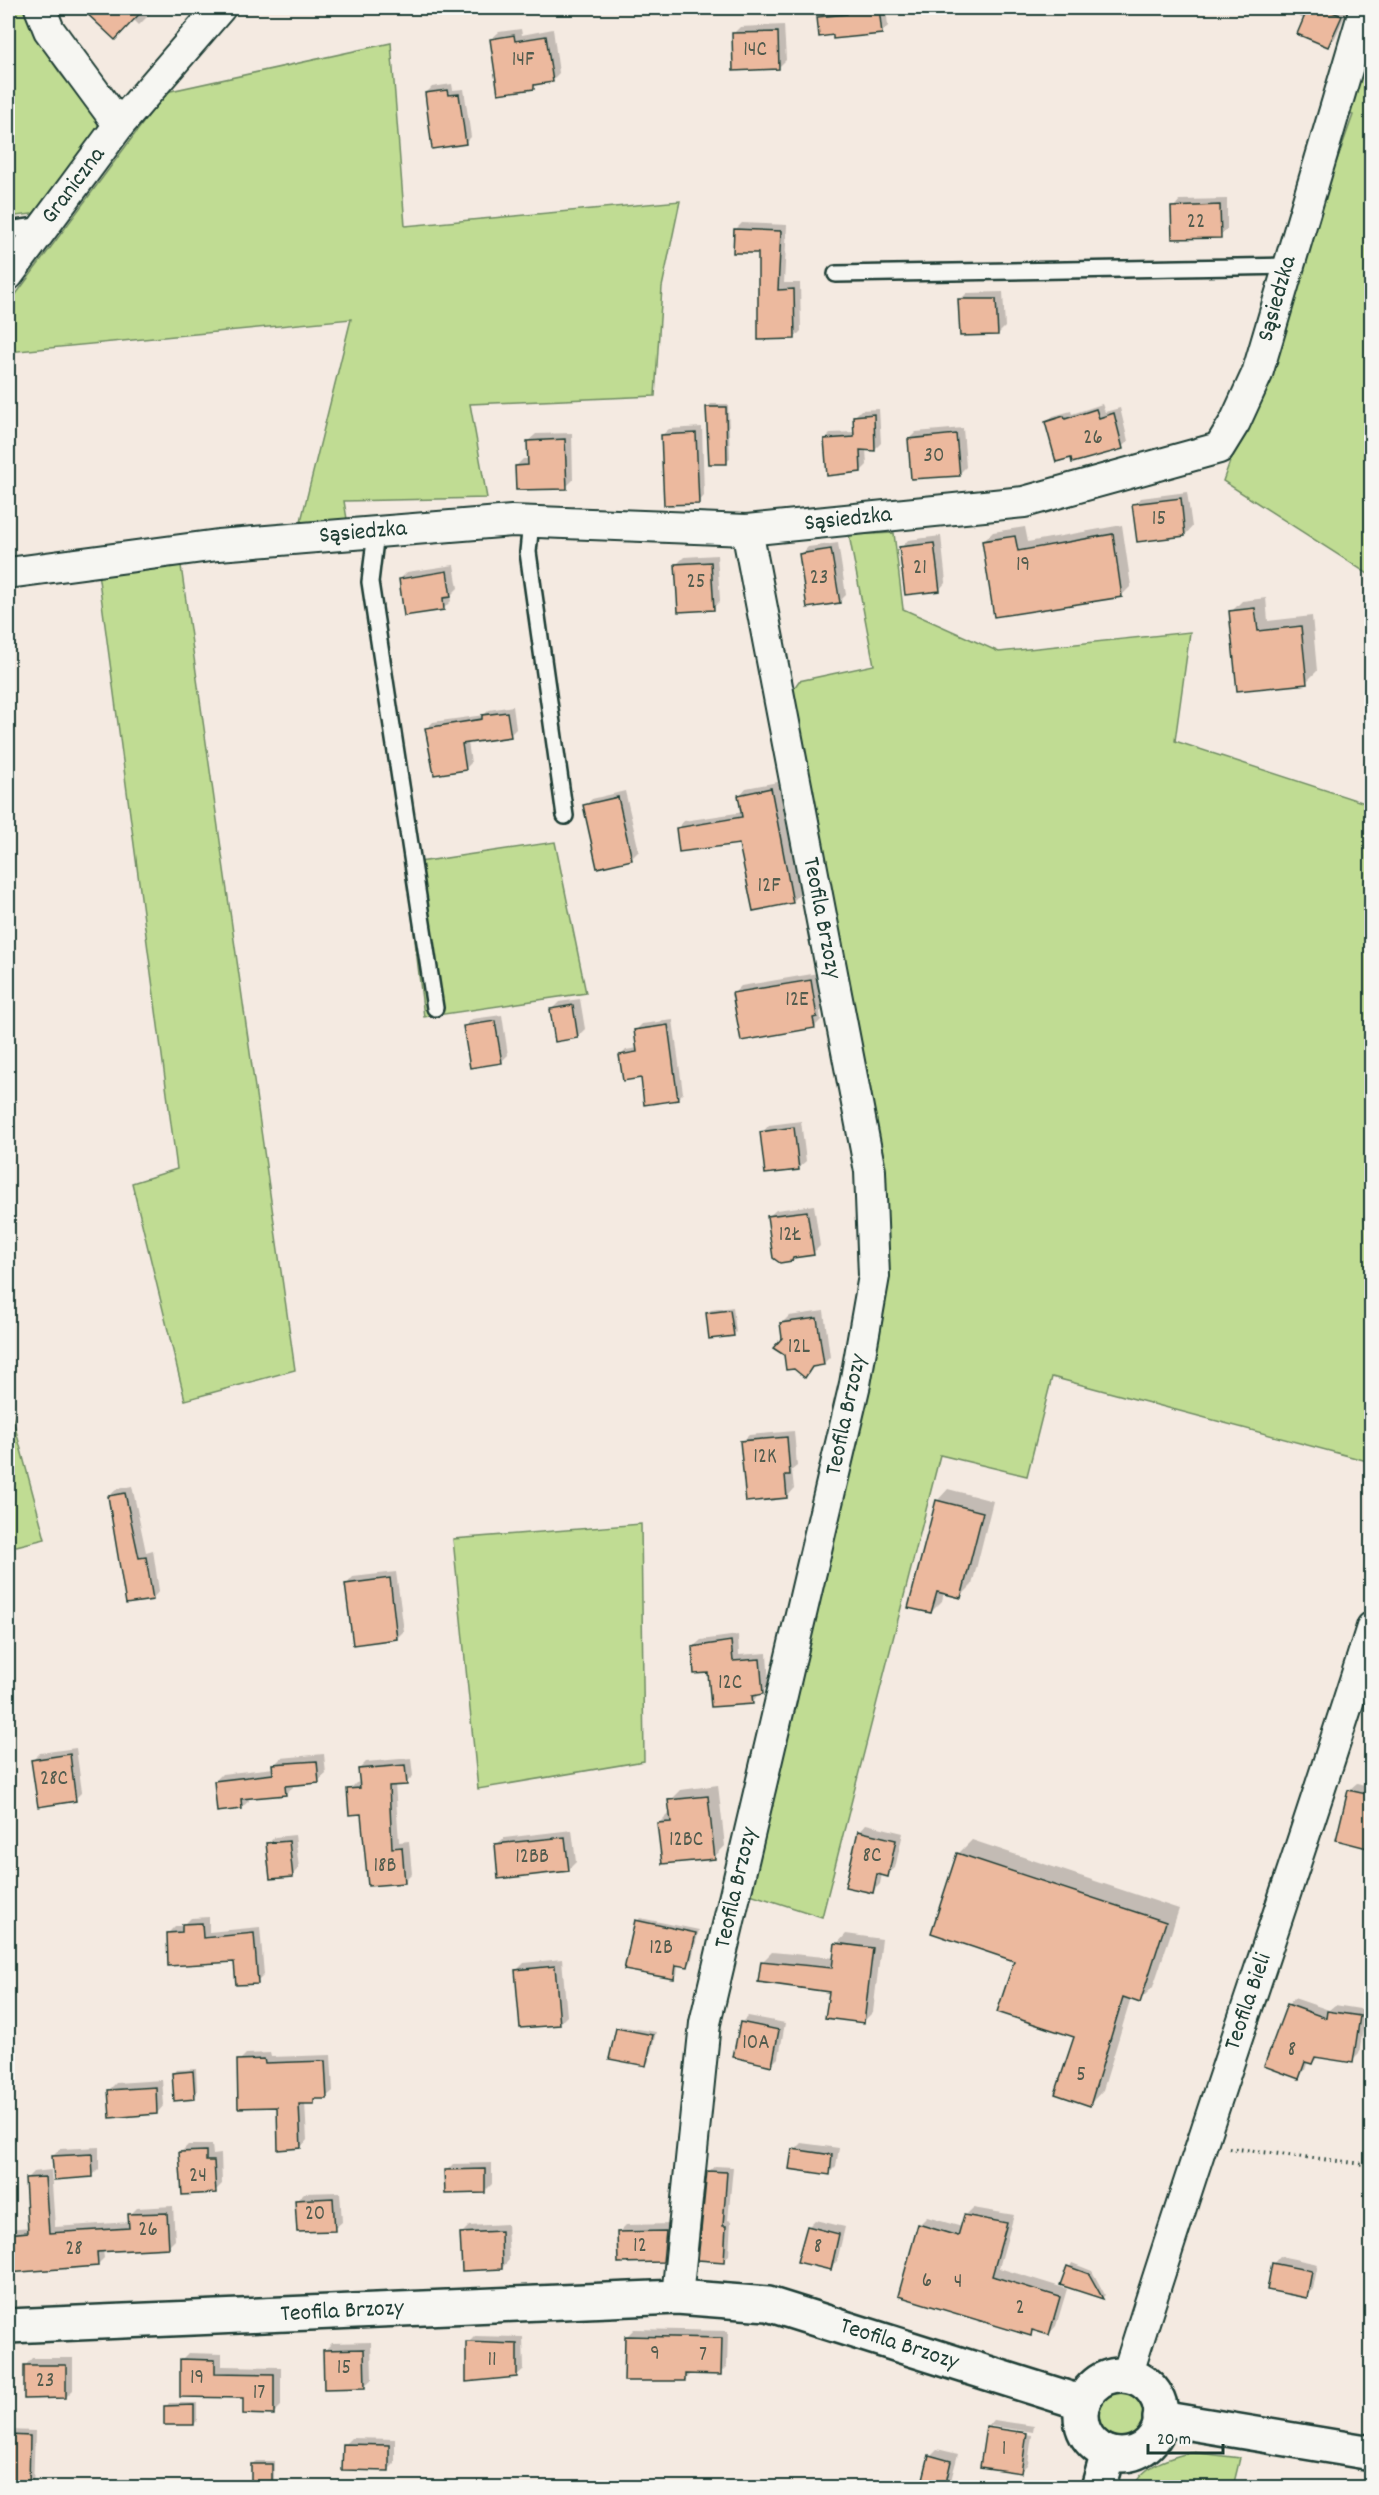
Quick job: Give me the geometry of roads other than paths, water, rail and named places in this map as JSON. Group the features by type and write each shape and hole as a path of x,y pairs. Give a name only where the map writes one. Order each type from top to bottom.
{"street":[{"name":"Graniczna","path":"40,8 49,30 119,125"},
{"name":"Graniczna","path":"8,275 119,125 220,8"},
{"name":"Sąsiedzka","path":"8,573 218,545 376,532 531,522 747,530 1024,502 1219,448 1257,374 1365,8"},
{"name":"Teofila Brzozy","path":"677,2297 705,2023 855,1384 874,1276 870,1171 747,530"},
{"name":"Teofila Bieli","path":"1127,2376 1201,2144 1305,1837 1371,1627"},
{"name":"Teofila Brzozy","path":"8,2326 677,2297 768,2304 1083,2403"},
{"path":"1127,2376 1141,2381 1152,2390 1159,2403 1160,2418 1155,2435 1143,2448 1121,2455 1108,2453 1095,2445 1085,2433 1081,2418 1083,2403 1087,2394 1102,2380 1127,2376"},
{"path":"1160,2418 1371,2453"},
{"path":"1098,2487 1108,2453"}],"lane":[{"path":"8,230 44,225"},
{"path":"836,274 1288,266"},
{"path":"531,522 528,552 565,816"},
{"path":"376,532 370,582 435,1008"}]}
